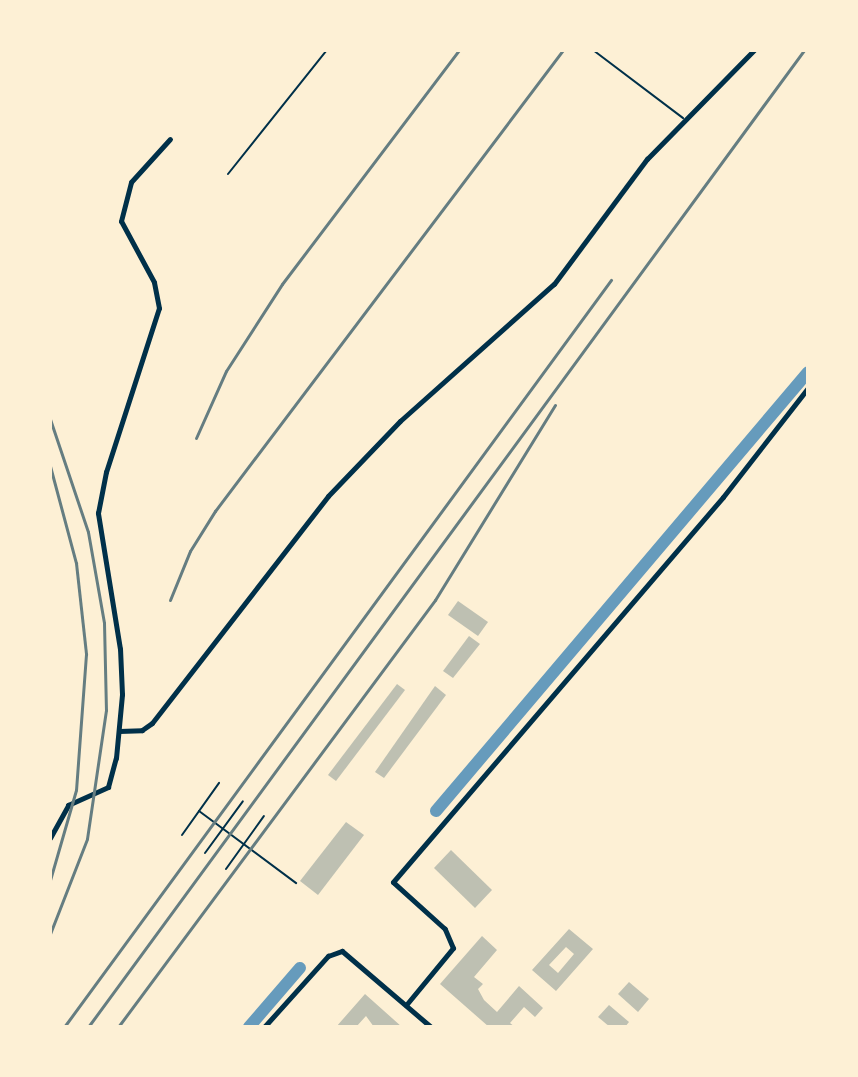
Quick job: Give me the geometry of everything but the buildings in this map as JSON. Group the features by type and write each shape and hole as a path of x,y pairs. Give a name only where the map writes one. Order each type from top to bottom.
{"street":[{"path":"119,731 142,730 152,723 328,496 400,421 554,284 647,159 754,50"},
{"path":"50,838 68,805 108,787 119,731 120,649 98,513 106,472 159,308 154,282 121,221 131,182 170,139"},
{"path":"406,1005 453,948 445,929 393,882 723,497 808,388"},
{"path":"264,1027 336,952 350,955 431,1027"}],"lane":[{"path":"228,174 327,50"},
{"path":"593,50 684,118"}],"path":[{"path":"182,835 219,783"},
{"path":"205,853 243,801"},
{"path":"199,811 296,883"},
{"path":"226,869 264,816"}],"waterway":[{"path":"436,811 808,372"},
{"path":"249,1027 300,968"}],"railway":[{"path":"196,438 226,371 282,284 459,50"},
{"path":"170,600 190,551 215,511 563,50"},
{"path":"88,1027 804,50"},
{"path":"64,1027 611,280"},
{"path":"118,1027 435,600 555,405"},
{"path":"50,419 88,532 104,623 106,710 87,839 50,934"},
{"path":"50,466 76,563 86,654 76,790 50,880"}]}
